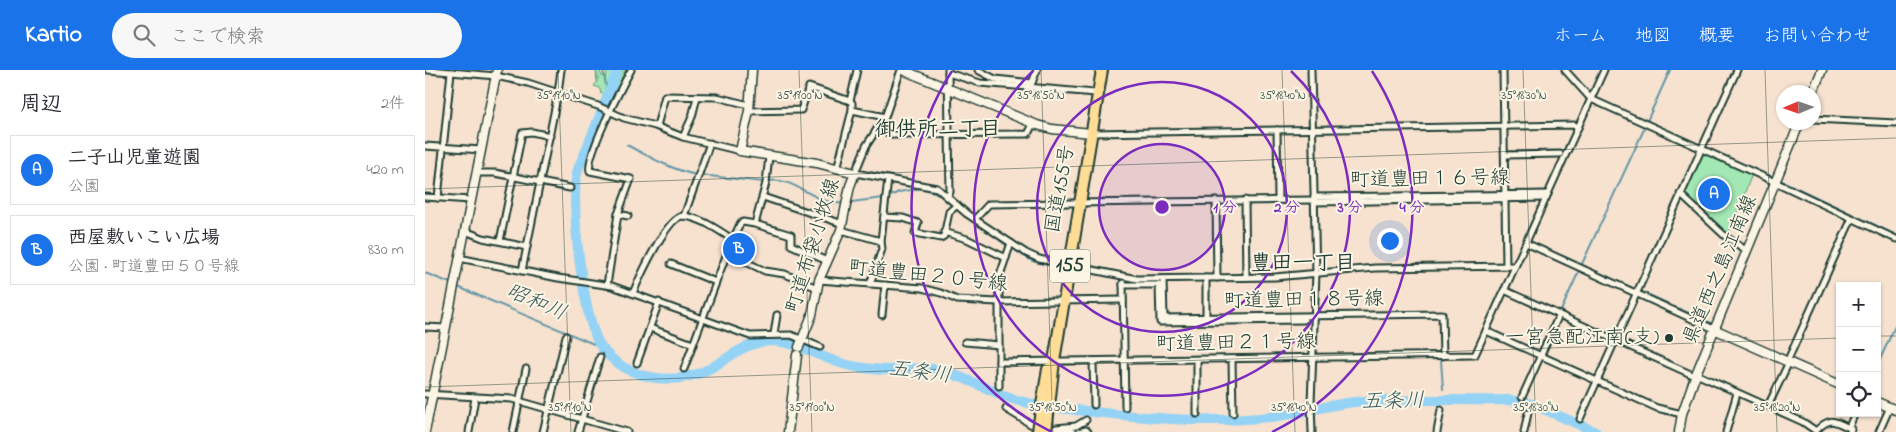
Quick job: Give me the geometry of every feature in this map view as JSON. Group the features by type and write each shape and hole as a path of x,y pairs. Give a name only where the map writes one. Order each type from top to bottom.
{"highway":[{"name":"国道155号","path":"1090,132 1100,70"},
{"name":"国道155号","path":"1044,426 1052,362 1100,70"}],"main road":[{"path":"740,151 749,108 752,70"},
{"path":"902,70 1033,124 1052,130 1090,132"},
{"path":"1816,85 1822,70"},
{"path":"425,432 429,395 445,328 496,73"},
{"name":"県道西之島江南線","path":"1679,432 1695,375 1797,130"},
{"name":"町道布袋小牧線","path":"740,151 817,163 855,173 850,186 842,227 818,284 811,315 800,341"},
{"path":"1714,329 1836,383"},
{"path":"788,432 797,355"},
{"path":"1881,404 1893,409"}],"street":[{"path":"429,70 496,73 598,106 624,118 657,126 683,137 740,151"},
{"path":"522,271 559,93 561,70"},
{"path":"607,285 618,214 631,179 589,171 588,168 610,112 631,70"},
{"path":"837,169 852,110 852,103 850,101 857,70"},
{"path":"902,70 885,117 866,146 855,173 933,186 975,219 1035,257 1137,279 1246,277 1367,268 1511,266"},
{"path":"978,70 995,79 1095,93"},
{"path":"1032,85 1037,70"},
{"path":"1311,70 1316,273 1311,407 1312,432"},
{"path":"1503,70 1506,196 1511,266 1505,290 1486,331 1657,408 1683,414"},
{"path":"1565,70 1590,99 1896,239"},
{"path":"1511,266 1526,243 1577,126 1604,70"},
{"path":"1580,419 1737,70"},
{"path":"438,198 449,71"},
{"path":"948,196 950,192 948,72 980,83 1032,85"},
{"path":"657,126 665,96 717,97 749,108 801,110 809,87 850,101"},
{"path":"683,137 692,117 697,98"},
{"path":"852,110 885,117"},
{"path":"1821,119 1896,123"},
{"path":"877,129 895,135 1028,134 1033,124"},
{"path":"1090,132 1577,126"},
{"path":"1277,130 1278,200"},
{"path":"500,241 522,133 532,132 549,136"},
{"path":"684,216 710,143"},
{"path":"425,146 481,150"},
{"path":"1505,155 1560,154"},
{"path":"755,224 763,197 769,156"},
{"path":"476,173 495,173 570,188"},
{"path":"870,284 882,250 881,241 888,179"},
{"path":"1681,194 1726,237 1746,250"},
{"path":"975,219 989,204 1546,196"},
{"path":"425,197 471,200"},
{"path":"763,197 881,241"},
{"path":"1245,200 1246,277"},
{"path":"1216,201 1217,278"},
{"path":"884,217 903,218 918,223 915,233 941,238 949,212 957,204"},
{"path":"618,214 628,216"},
{"path":"633,293 640,274 667,228 675,219 684,216 713,226 733,239"},
{"path":"1768,406 1852,218"},
{"path":"683,369 740,224 743,222 755,224 791,236 791,245 827,261"},
{"path":"465,231 527,247"},
{"path":"944,232 967,240 1006,258"},
{"path":"999,386 999,278 1011,243"},
{"path":"1526,243 1714,329"},
{"name":"町道豊田２０号線","path":"727,253 765,271 785,274 818,284 870,284 933,290 957,300 998,302 1123,300"},
{"path":"459,258 607,285 750,336 791,335 800,341 820,347"},
{"path":"671,264 716,282"},
{"path":"1123,277 1125,407"},
{"path":"1206,278 1207,318"},
{"name":"町道豊田１８号線","path":"1163,279 1164,318 1315,318 1442,314 1443,356"},
{"path":"882,316 885,285"},
{"path":"1123,285 1159,285 1160,322 1437,317"},
{"path":"1505,290 1768,406 1803,422 1816,432 1824,422 1830,420 1849,430 1854,417"},
{"path":"637,363 659,302"},
{"path":"774,334 777,315"},
{"path":"1522,397 1559,315"},
{"path":"425,327 445,328"},
{"path":"650,328 693,344"},
{"name":"町道豊田２１号線","path":"999,362 1475,355 1486,331"},
{"path":"543,432 566,336"},
{"path":"797,355 800,341"},
{"path":"965,342 999,344"},
{"path":"578,432 600,357"},
{"path":"1232,359 1233,413"},
{"path":"1197,360 1197,414"},
{"path":"1093,361 1094,405"},
{"path":"513,432 526,369"},
{"path":"1726,432 1737,393"},
{"path":"429,395 512,399 627,432"},
{"path":"469,432 475,398"},
{"path":"1006,409 1044,426 1074,432"},
{"path":"1879,432 1893,409"},
{"path":"1437,432 1441,410"},
{"path":"1524,432 1528,413"},
{"path":"1031,432 1044,426 1076,426 1086,420"},
{"path":"1078,432 1086,430 1088,432"}],"green space":[{"path":"596,70 599,70 605,78 608,70 614,70 612,82 619,70 628,70 609,109 604,106 612,84 610,84 610,89 605,95 600,93 599,88 594,86 597,82"},
{"path":"1704,152 1752,174 1728,236 1684,195"}],"waterway":[{"path":"603,70 608,96"},
{"name":"五条川","path":"617,70 579,166 575,188 575,210 584,290 595,335 602,348 612,359 638,373 666,379 695,375 709,369 745,347 770,341 791,344 831,360 856,367 884,370 937,369 1026,403 1085,411 1154,418 1224,420 1281,416 1355,402 1509,400 1532,404 1596,432"},
{"path":"1670,70 1647,121 1698,144"},
{"path":"1582,264 1645,127"},
{"path":"627,145 669,166 696,175"},
{"path":"1705,147 1772,177"},
{"path":"700,175 764,182"},
{"path":"1780,180 1896,235"},
{"path":"769,181 788,183 823,200 843,203"},
{"path":"888,197 899,192 922,188 937,193 952,206"},
{"path":"851,202 884,198"},
{"path":"955,208 1006,245"},
{"path":"1529,241 1578,263"},
{"path":"1013,249 1032,261 1059,268"},
{"path":"1590,269 1609,277"},
{"path":"1560,313 1579,271"},
{"name":"昭和川","path":"425,273 450,283"},
{"path":"1612,279 1635,289"},
{"name":"昭和川","path":"458,287 601,347"},
{"path":"1640,291 1669,304"},
{"path":"1674,307 1689,313"},
{"path":"1694,315 1711,323"},
{"path":"1881,357 1896,324"},
{"path":"1787,356 1791,347"},
{"path":"1441,360 1443,389"}],"place":[{"name":"二子山児童遊園","path":"1714,194"},
{"name":"西屋敷いこい広場","path":"739,249"},
{"name":"一宮急配江南(支)","path":"1669,338"}],"district":[{"name":"御供所二丁目","path":"938,130"},
{"name":"豊田一丁目","path":"1303,264"}]}
